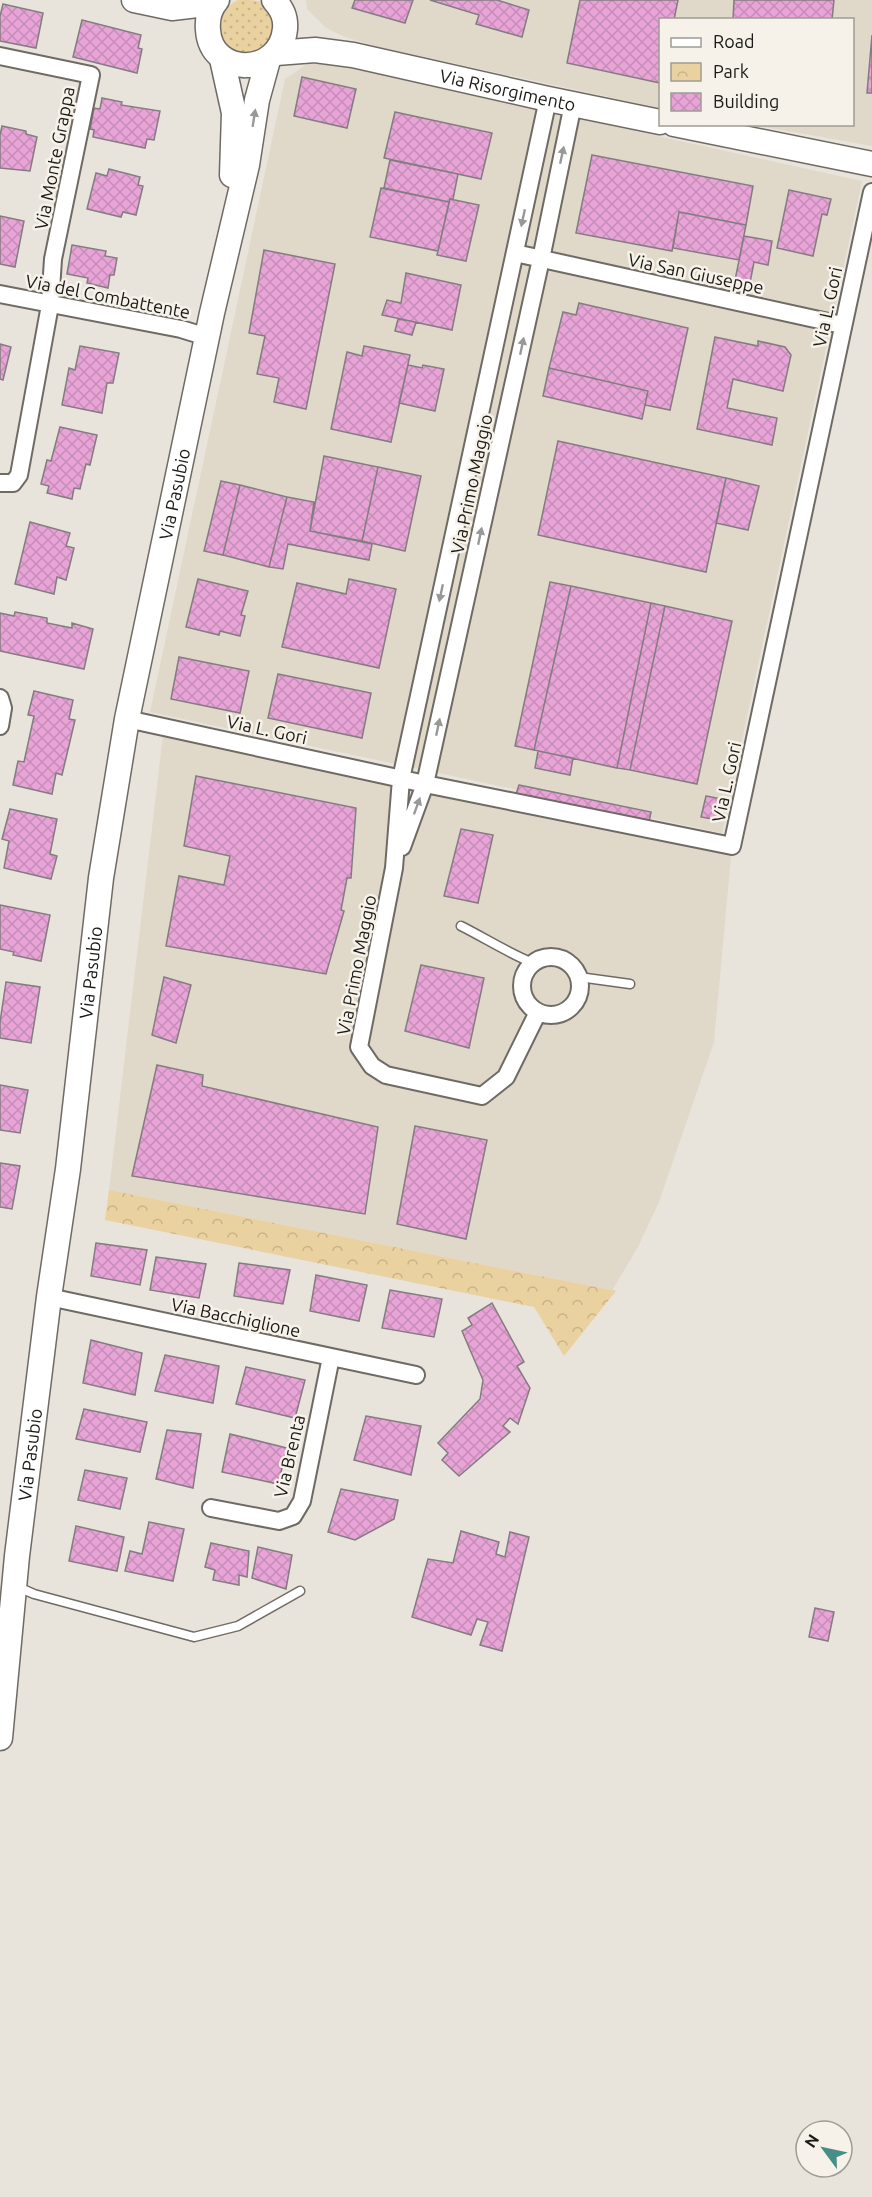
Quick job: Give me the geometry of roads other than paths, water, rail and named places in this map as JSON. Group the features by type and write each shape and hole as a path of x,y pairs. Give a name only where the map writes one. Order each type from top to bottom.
{"street":[{"path":"140,2 172,8 215,1"},
{"path":"215,1 207,18 215,50"},
{"path":"140,2 176,16 215,50 245,67 272,57 315,51 353,55"},
{"path":"272,57 284,39 281,8"},
{"path":"281,8 305,36 353,55"},
{"name":"Via Pasubio","path":"215,50 234,113 232,178 234,216"},
{"name":"Via Risorgimento","path":"353,55 659,122"},
{"name":"Via Monte Grappa","path":"0,56 91,75 53,260 50,305"},
{"name":"Via Pasubio","path":"0,1738 7,1584 68,1169 101,878 127,719 207,337 247,165 257,100 272,57"},
{"name":"Via Primo Maggio","path":"538,1012 506,1077 482,1096 386,1075 372,1066 359,1047 394,868 401,778 548,99"},
{"name":"Via Primo Maggio","path":"394,868 425,784 573,104"},
{"path":"684,126 872,164"},
{"name":"Via L. Gori","path":"127,719 425,784 732,846 872,192"},
{"name":"Via San Giuseppe","path":"515,253 842,325"},
{"name":"Via del Combattente","path":"0,294 181,329 207,337"},
{"path":"0,483 14,483 19,475 50,305"},
{"path":"447,566 472,571"},
{"path":"0,698 3,708 0,726"},
{"path":"550,956 560,957 575,968 579,977 580,990 575,1003 565,1012 552,1015 538,1012 529,1005 523,995 522,983 525,972 533,963 550,956"},
{"name":"Via Bacchiglione","path":"49,1297 416,1375"},
{"name":"Via Brenta","path":"211,1508 279,1521 293,1516 302,1501 331,1357"}],"lane":[{"path":"461,926 496,943 516,957 533,963"},
{"path":"579,977 630,984"},
{"path":"7,1584 34,1594 194,1637 238,1626 300,1591"}]}
